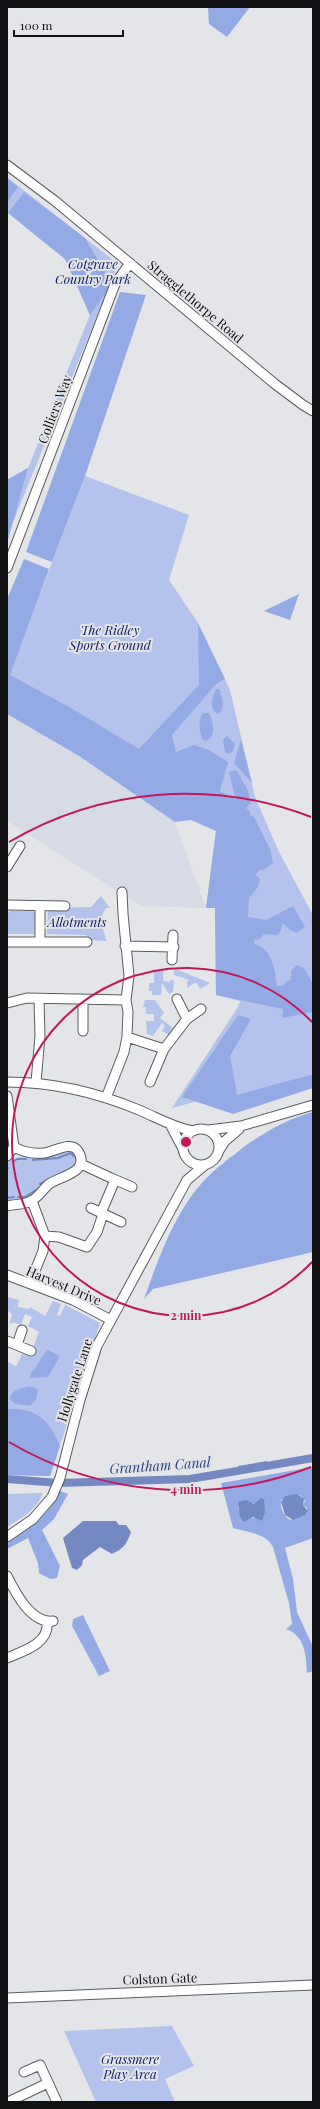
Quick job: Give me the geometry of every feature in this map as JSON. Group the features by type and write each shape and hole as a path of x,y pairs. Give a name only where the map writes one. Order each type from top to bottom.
{"street":[{"name":"Stragglethorpe Road","path":"7,165 55,201 275,384 303,406 313,410"},
{"name":"Colliers Way","path":"7,568 115,284 130,263"},
{"path":"7,867 20,846"},
{"path":"106,1098 124,1052 127,1037 128,1012 126,1000 129,976 125,946 122,892"},
{"path":"7,905 40,907 65,906"},
{"path":"40,907 40,942"},
{"path":"172,960 174,947 173,935"},
{"path":"7,942 87,942"},
{"path":"125,946 174,947"},
{"path":"7,1003 20,999 126,1000"},
{"path":"36,1082 40,1036 39,999"},
{"path":"177,999 187,1019"},
{"path":"83,1000 83,1031"},
{"path":"150,1082 164,1049 187,1019 201,1008"},
{"path":"127,1037 164,1049"},
{"path":"7,1082 36,1082 80,1090 138,1109 171,1126 193,1131 241,1126 313,1105"},
{"path":"7,1096 14,1147 7,1156"},
{"path":"171,1126 185,1153 195,1163 205,1165 213,1161 225,1141 241,1126"},
{"path":"208,1130 218,1141 218,1153"},
{"path":"187,1180 184,1139 193,1131"},
{"path":"7,1206 32,1201 50,1184 75,1172 81,1164 82,1157 77,1149 72,1147 44,1153 22,1151 14,1147"},
{"path":"81,1164 132,1187"},
{"name":"Hollygate Lane","path":"7,1537 24,1527 41,1512 48,1504 57,1488 78,1407 98,1346 187,1180 205,1165"},
{"path":"45,1236 59,1237 87,1247 97,1232 112,1178"},
{"path":"30,1283 43,1251 45,1236 32,1201"},
{"path":"91,1208 121,1222"},
{"name":"Harvest Drive","path":"7,1275 73,1300 111,1320"},
{"path":"17,1345 22,1330"},
{"path":"7,1341 31,1351"},
{"path":"7,1576 24,1606 50,1621 40,1641 7,1658"},
{"name":"Colston Gate","path":"7,1998 313,1985"},
{"path":"24,2072 40,2065 57,2102"},
{"path":"8,2102 48,2083"}],"shaded area":[{"path":"7,714 79,756 175,822 206,908 141,906 7,821"},
{"path":"267,1461 268,1467 238,1472 238,1466"},
{"path":"297,1494 304,1499 303,1505 308,1511 305,1515 293,1520 285,1515 281,1502 285,1496"},
{"path":"261,1498 264,1499 265,1512 262,1521 253,1517 244,1522 240,1517 238,1502 246,1500 254,1504"},
{"path":"83,1521 116,1521 119,1525 126,1525 131,1532 128,1540 122,1548 112,1554 100,1547 83,1560 82,1565 77,1570 72,1568 63,1538"}],"green space":[{"path":"208,7 250,7 227,37 209,24"},
{"name":"Cotgrave Country Park","path":"7,177 118,264 7,537 7,480 28,468 90,315 65,259 7,212"},
{"path":"7,178 18,187 7,202"},
{"path":"24,192 85,238 112,284 90,315 65,259 8,213"},
{"path":"120,292 146,295 85,476 52,562 26,552"},
{"path":"28,468 7,543 7,480"},
{"name":"The Ridley Sports Ground","path":"85,476 189,515 169,580 198,623 230,690 255,797 279,852 313,915 313,1074 237,1096 236,1091 172,1108 238,1007 240,1001 216,995 215,908 206,908 216,831 119,766 9,675"},
{"path":"24,559 49,569 10,675 71,708 139,749 199,685 198,623 225,679 216,684 172,735 176,752 194,745 209,750 228,762 220,791 236,800 229,772 237,770 248,791 251,803 246,808 250,811 250,815 254,817 270,849 273,863 264,870 259,870 256,875 260,879 258,887 249,898 248,917 266,920 293,906 305,927 297,933 290,930 283,923 280,932 277,935 264,934 259,940 254,939 254,944 265,950 269,955 274,967 277,986 283,986 285,982 291,980 291,971 297,965 304,968 313,984 313,1012 282,1018 283,1009 216,995 215,908 206,908 216,831 191,820 175,822 79,756 7,714 7,599"},
{"path":"299,594 290,620 264,611"},
{"path":"216,689 219,689 223,703 222,709 218,714 212,706 212,699"},
{"path":"203,713 209,713 213,724 212,735 207,741 203,740 200,730 200,719"},
{"path":"227,736 235,744 233,751 229,754 225,752 223,740"},
{"path":"241,740 252,783 234,763"},
{"name":"Allotments","path":"101,896 110,908 106,908 102,916 103,928 107,941 88,940 86,935 47,934 48,912 50,908 91,907"},
{"name":"Allotments","path":"11,911 33,911 35,913 34,934 7,934 7,913"},
{"path":"176,969 210,983 200,989 196,982 187,988 187,982 189,980 174,975 174,971"},
{"path":"154,970 163,970 163,981 170,982 170,980 174,980 173,992 169,994 162,983 161,995 152,995 152,991 149,991 149,983 154,983"},
{"path":"145,1000 155,1000 164,1013 160,1018 173,1028 169,1035 162,1031 165,1026 162,1023 153,1036 147,1034 146,1021 154,1021 154,1014 146,1014 146,1007 143,1007"},
{"path":"238,1015 251,1019 230,1056 237,1095 313,1074 313,1088 233,1114 182,1097"},
{"path":"313,1112 313,1252 153,1289 144,1299 174,1224 182,1210 201,1184 222,1164 269,1130"},
{"path":"65,1151 76,1154 77,1166 31,1196 7,1201 7,1163 21,1157 51,1156"},
{"path":"8,1297 19,1300 18,1307 29,1309 30,1307 45,1316 53,1301 61,1304 57,1315 60,1316 65,1305 100,1323 50,1476 7,1475 7,1361 15,1366 17,1365 22,1354 30,1356 39,1332 28,1326 32,1317 25,1314 21,1325 13,1322 12,1324 10,1323 12,1314 7,1310"},
{"path":"48,1350 60,1356 48,1377 30,1378 31,1373"},
{"path":"29,1386 38,1389 36,1400 30,1406 16,1404 9,1399 14,1391"},
{"path":"7,1409 18,1409 34,1413 41,1417 51,1429 60,1446 50,1476 7,1475"},
{"path":"313,1467 313,1538 285,1548 293,1579 297,1612 313,1647 313,1671 307,1673 305,1653 301,1641 292,1632 286,1629 292,1624 289,1603 273,1547 270,1542 261,1536 233,1528 221,1483","holes":["300,1495 305,1501 303,1505 307,1508 307,1513 290,1520 282,1511 281,1500","258,1500 265,1512 257,1518 250,1518 240,1512 238,1507 251,1503 256,1504"]},
{"path":"60,1491 68,1494 54,1519 42,1530 60,1566 57,1578 50,1579 39,1573 38,1563 28,1538 7,1549 7,1543 38,1521 50,1508"},
{"path":"43,1493 33,1509 7,1527 7,1494"},
{"path":"83,1615 110,1671 99,1676 72,1626 73,1619"},
{"name":"Grassmere Play Area","path":"172,2026 194,2066 165,2079 175,2102 96,2102 64,2031"}],"waterway":[{"path":"33,1160 58,1158 71,1153 73,1156"},
{"path":"13,1162 17,1159 26,1159"},
{"path":"40,1184 68,1170"},
{"path":"18,1197 25,1197 36,1190"},
{"path":"7,1198 14,1197"},
{"name":"Grantham Canal","path":"7,1479 59,1483 190,1479 313,1458"}]}
